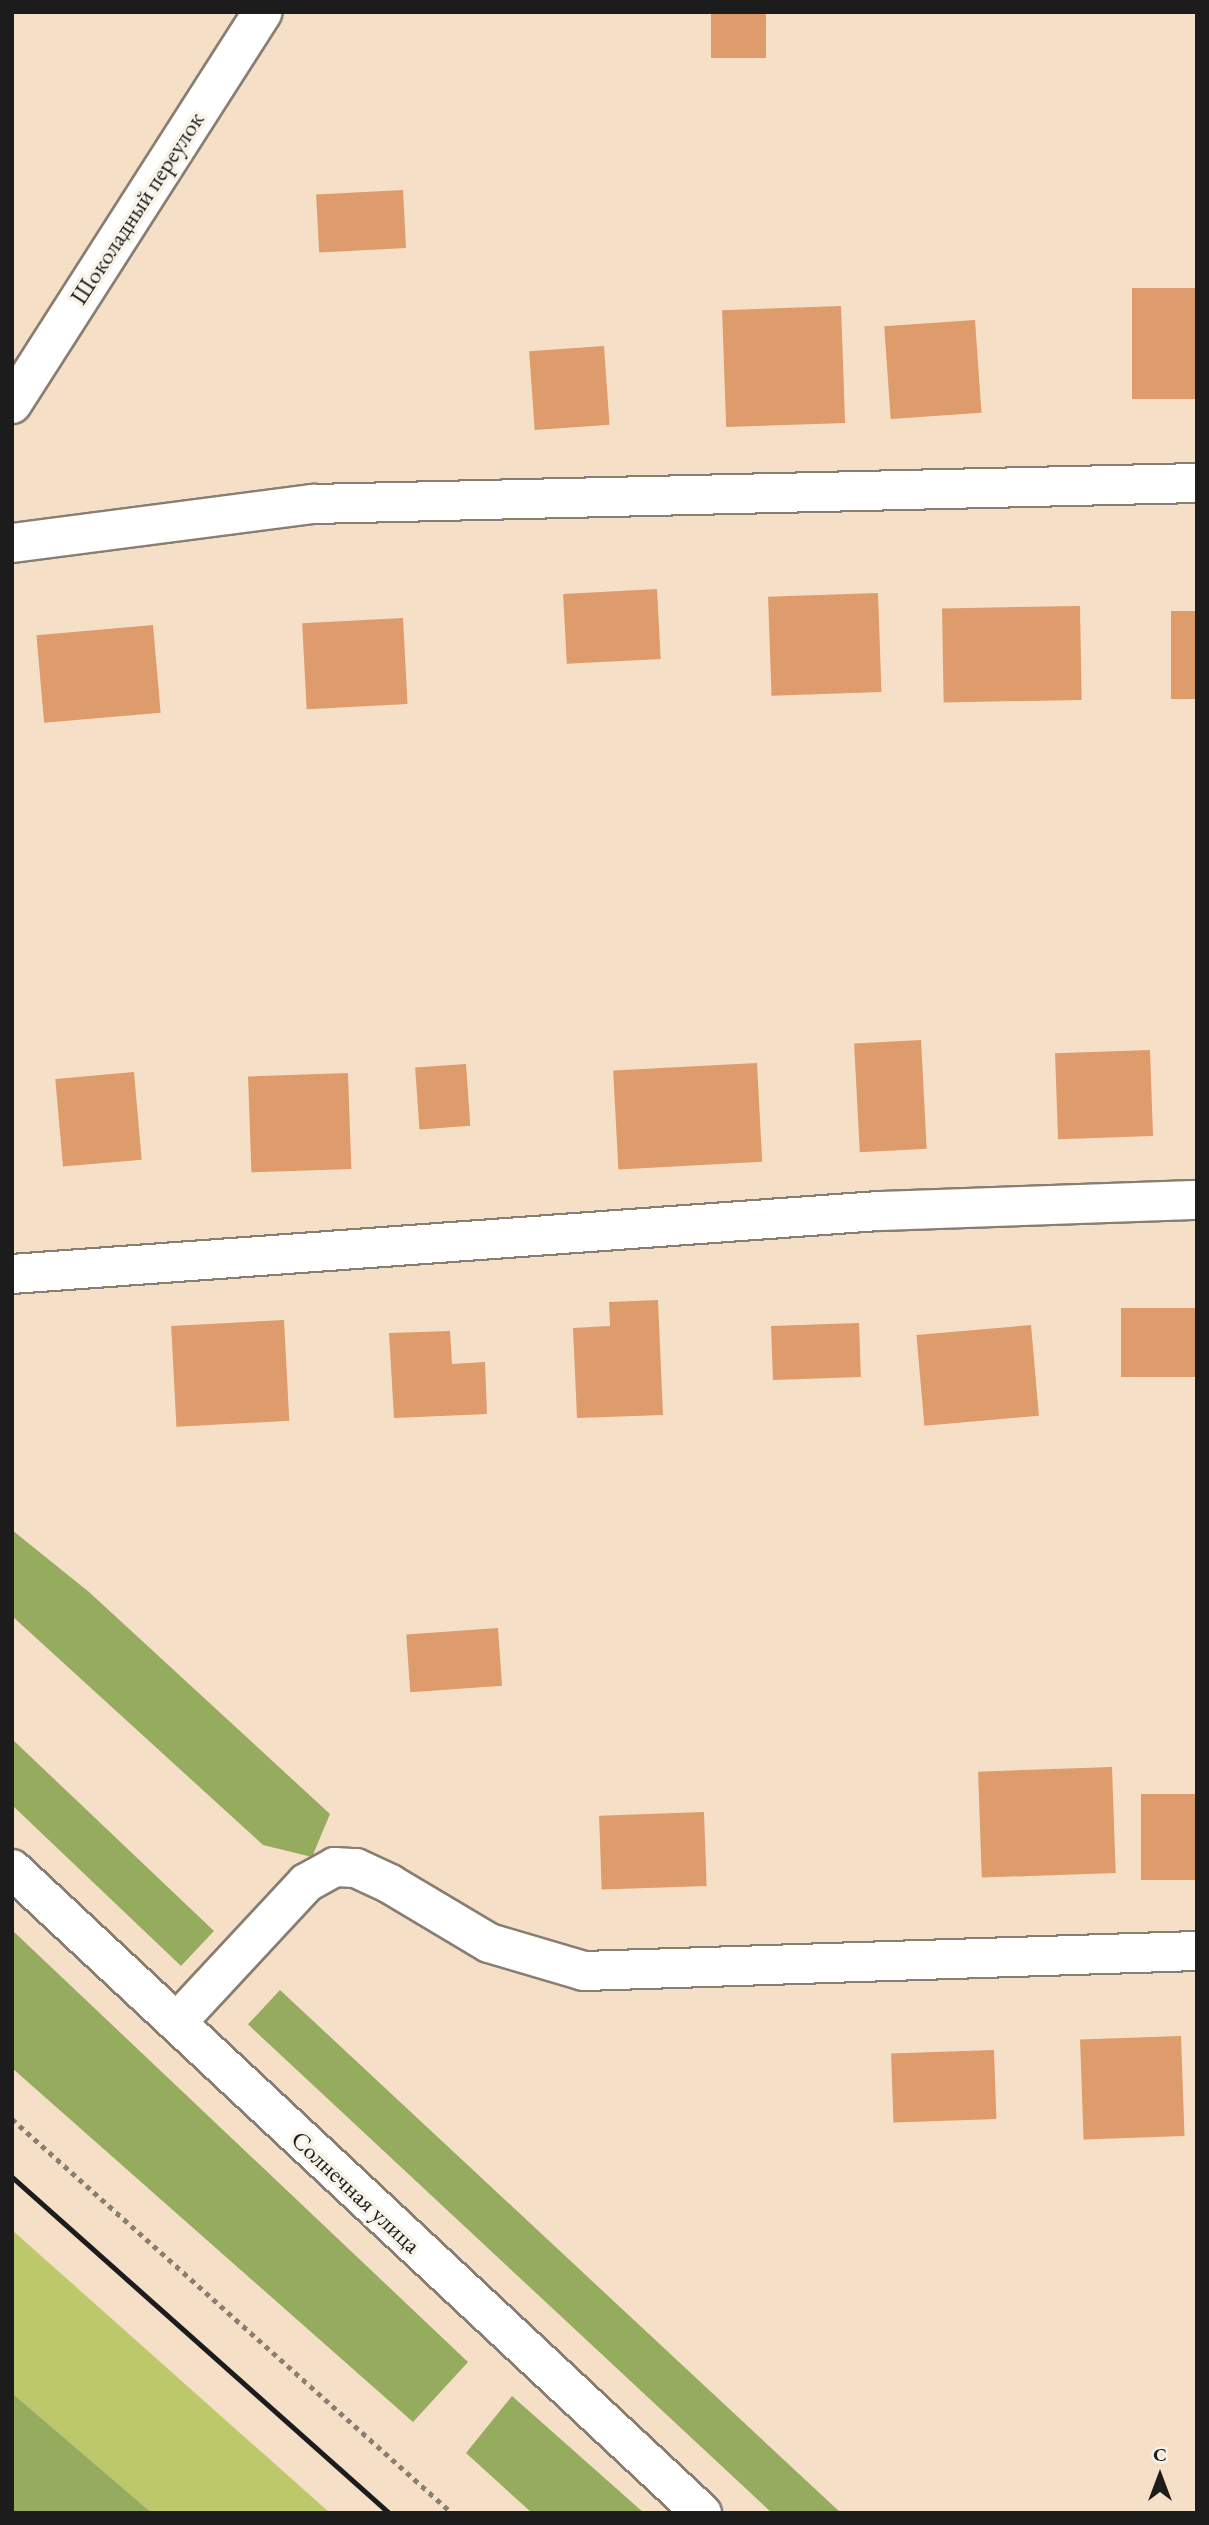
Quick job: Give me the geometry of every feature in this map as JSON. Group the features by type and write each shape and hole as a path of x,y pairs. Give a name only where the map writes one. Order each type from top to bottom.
{"street":[{"name":"Шоколадный переулок","path":"12,404 263,12"},
{"path":"12,542 313,504 1197,482"},
{"path":"12,1274 879,1211 1197,1200"},
{"path":"177,2022 306,1883 335,1867 356,1868 390,1884 489,1943 584,1971 1197,1951"},
{"name":"Солнечная улица","path":"12,1869 702,2513"}],"path":[{"path":"12,2119 452,2513"}],"green space":[{"path":"12,1530 89,1592 330,1814 312,1857 263,1845 12,1616"},
{"path":"12,1739 214,1931 181,1966 12,1805"},
{"path":"12,1930 468,2362 413,2422 12,2068"},
{"path":"280,1990 841,2513 772,2513 248,2024"},
{"path":"12,2230 330,2513 152,2513 12,2393"},
{"path":"12,2393 152,2513 12,2513"},
{"path":"512,2396 644,2513 532,2513 466,2453"}],"building":[{"path":"711,12 766,12 766,58 711,58"},
{"path":"403,190 406,248 319,252 316,195"},
{"path":"1132,288 1197,288 1197,399 1132,399"},
{"path":"841,306 845,423 726,427 722,310"},
{"path":"975,320 981,413 891,419 884,326"},
{"path":"604,346 610,425 535,430 529,351"},
{"path":"657,589 661,659 567,664 563,594"},
{"path":"878,593 881,692 772,696 768,597"},
{"path":"1080,606 1082,700 944,702 942,608"},
{"path":"1171,611 1197,611 1197,699 1171,699"},
{"path":"403,618 408,704 307,709 302,623"},
{"path":"153,625 161,713 44,723 36,635"},
{"path":"921,1040 927,1149 860,1152 854,1044"},
{"path":"1150,1050 1153,1136 1058,1139 1055,1053"},
{"path":"757,1063 762,1162 618,1169 613,1071"},
{"path":"466,1064 470,1126 419,1129 415,1068"},
{"path":"134,1072 142,1160 63,1167 55,1079"},
{"path":"348,1073 351,1169 251,1172 248,1076"},
{"path":"658,1300 663,1415 577,1418 573,1328 610,1326 609,1302"},
{"path":"1121,1308 1197,1308 1197,1377 1121,1377"},
{"path":"284,1320 289,1421 176,1427 171,1326"},
{"path":"859,1323 861,1377 773,1380 771,1326"},
{"path":"1031,1325 1039,1416 924,1426 916,1335"},
{"path":"450,1331 452,1364 485,1362 487,1414 394,1418 389,1333"},
{"path":"498,1628 502,1686 410,1692 406,1634"},
{"path":"1112,1767 1116,1873 982,1878 978,1772"},
{"path":"1141,1794 1197,1794 1197,1880 1141,1880"},
{"path":"704,1812 707,1886 602,1890 599,1816"},
{"path":"1181,2036 1184,2136 1084,2139 1080,2040"},
{"path":"994,2050 996,2119 893,2123 891,2054"}],"railway":[{"path":"12,2177 389,2513"}]}
